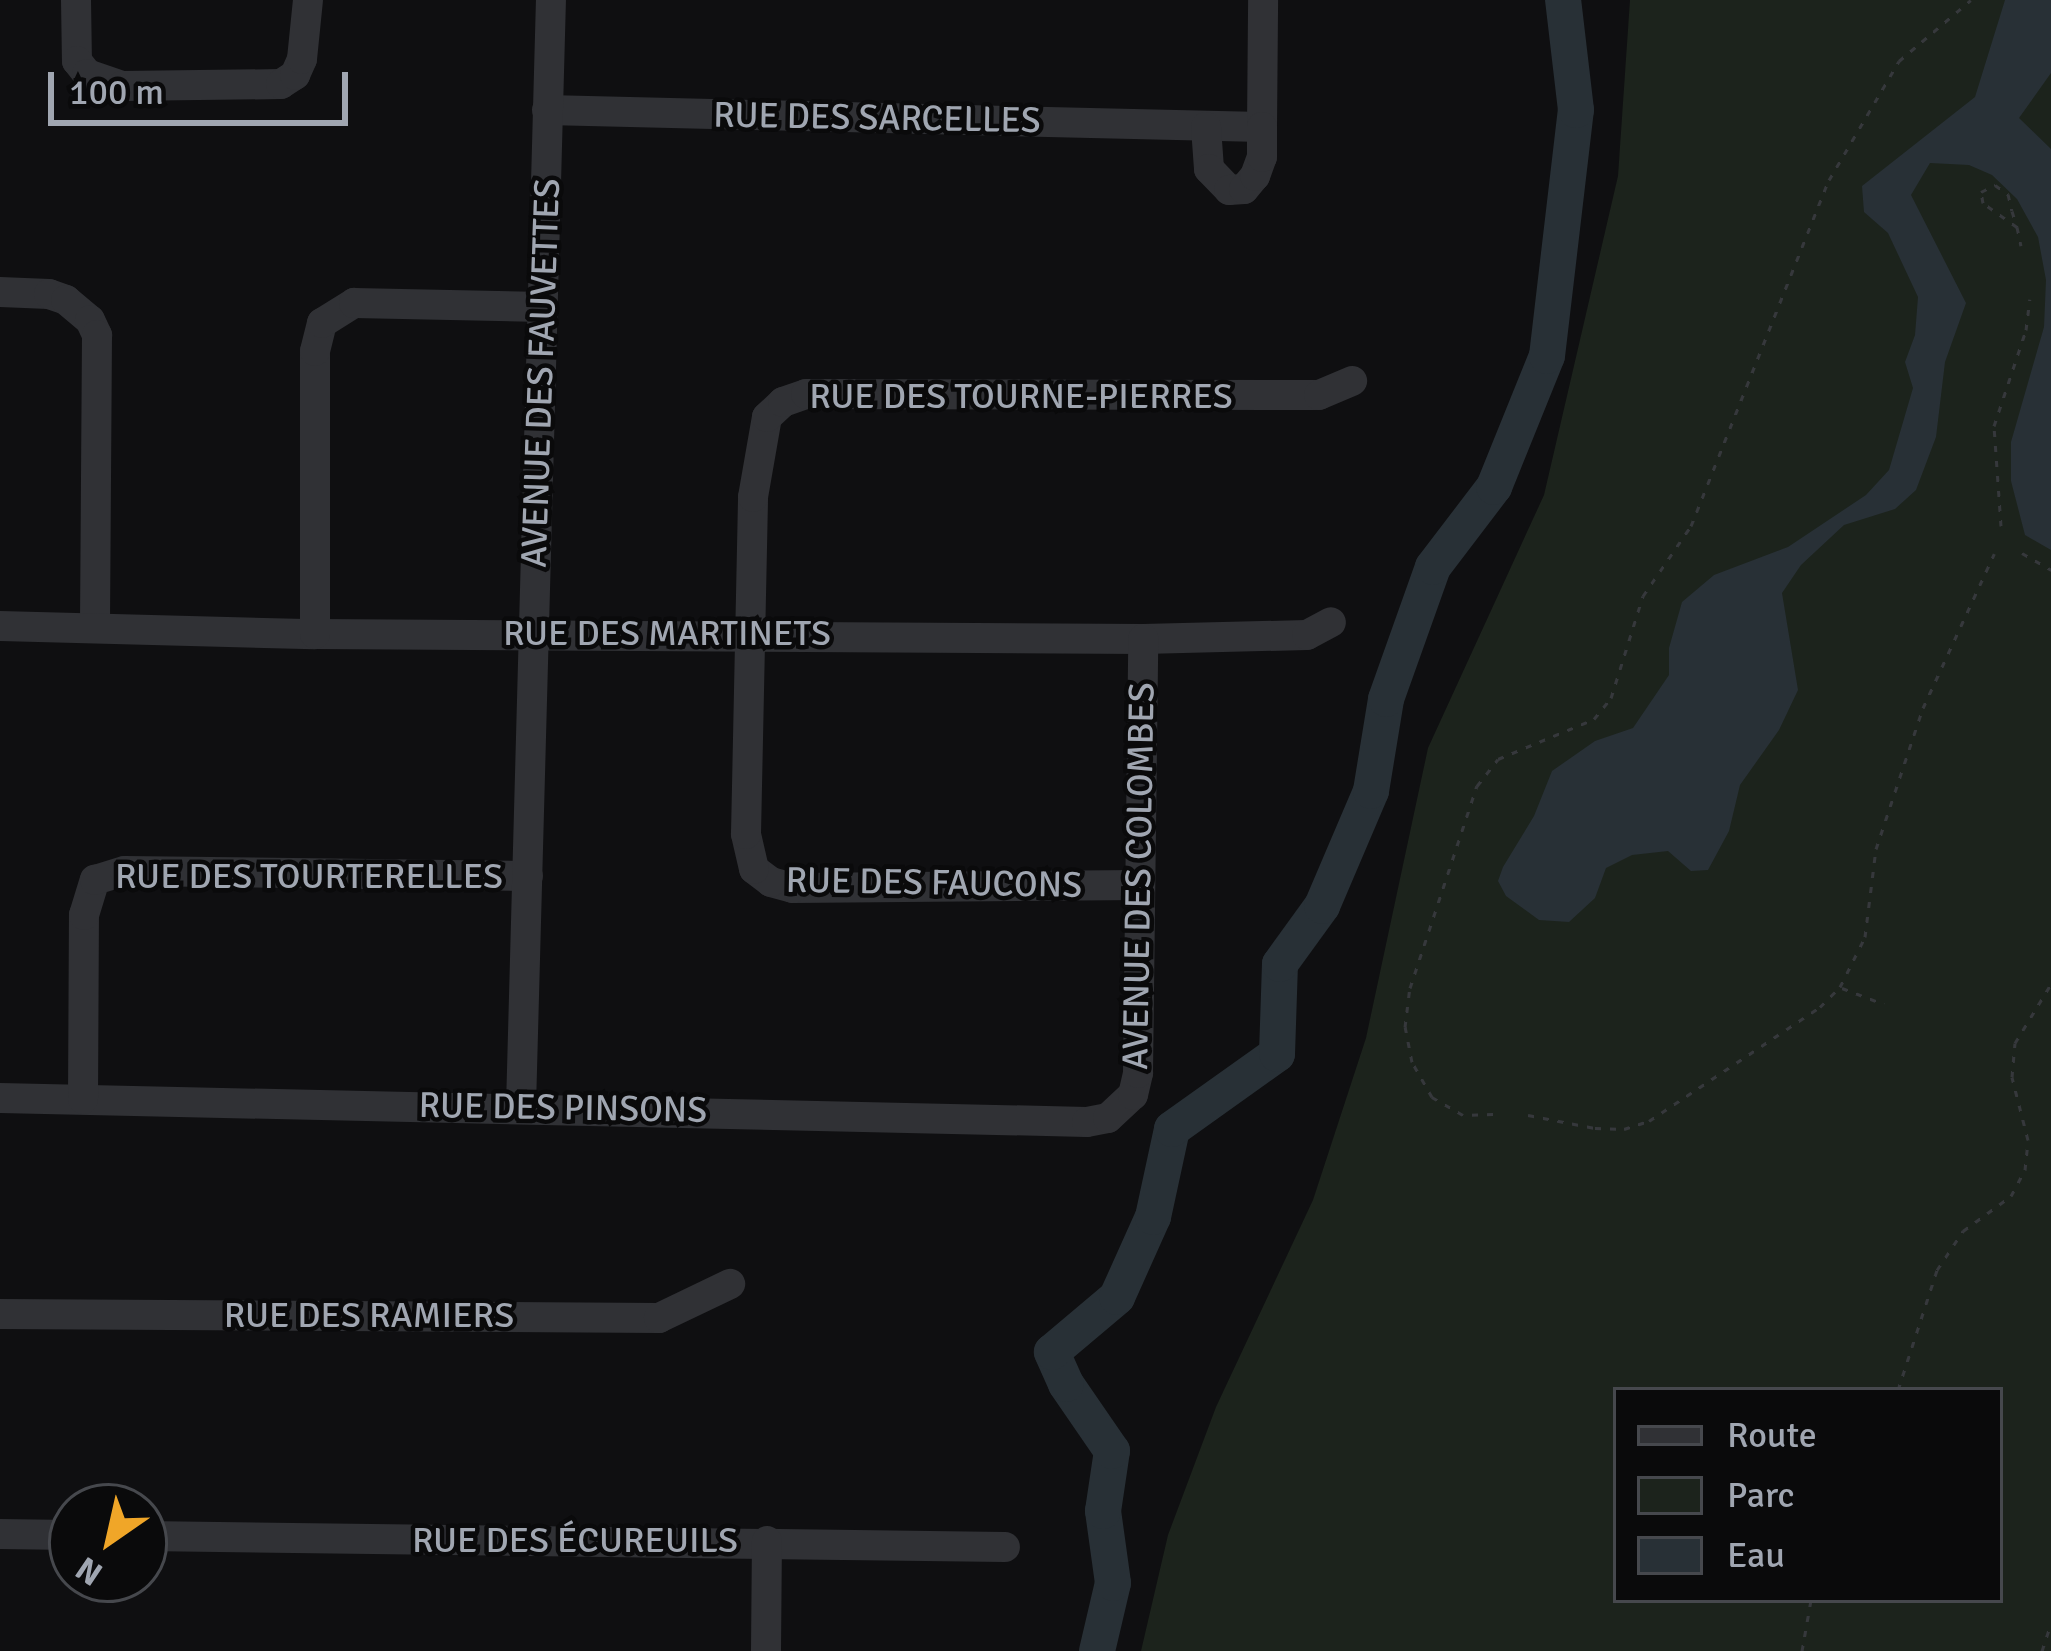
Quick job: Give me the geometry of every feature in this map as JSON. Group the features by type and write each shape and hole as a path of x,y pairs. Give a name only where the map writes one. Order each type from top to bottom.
{"street":[{"path":"76,0 74,46 87,74 102,82 146,86 281,84 295,75 302,59 308,0"},
{"name":"AVENUE DES FAUVETTES","path":"521,1107 551,0"},
{"path":"1206,127 1209,170 1229,190 1244,189 1262,157 1263,0"},
{"name":"RUE DES SARCELLES","path":"548,110 1262,127"},
{"path":"0,292 49,294 66,300 90,320 97,335 95,627"},
{"path":"315,634 315,351 322,323 354,303 543,307"},
{"name":"RUE DES TOURNE-PIERRES","path":"753,634 753,497 767,417 783,402 806,394 1319,395 1352,381"},
{"name":"RUE DES MARTINETS","path":"0,626 315,634 1143,639 1307,635 1331,622"},
{"name":"RUE DES FAUCONS","path":"753,634 746,851 754,869 771,882 793,888 1140,885"},
{"name":"AVENUE DES COLOMBES","path":"1123,1109 1138,1073 1143,639"},
{"name":"RUE DES TOURTERELLES","path":"82,1099 84,916 95,880 125,871 528,876"},
{"name":"RUE DES PINSONS","path":"0,1098 1087,1121 1123,1109"},
{"name":"RUE DES RAMIERS","path":"0,1314 659,1318 730,1284"},
{"path":"0,1534 48,1535"},
{"name":"RUE DES ÉCUREUILS","path":"168,1536 1005,1547"},
{"path":"766,1651 767,1541"}],"path":[{"path":"1492,1114 1463,1115 1432,1097 1412,1062 1405,1027 1410,988 1477,786 1498,759 1581,725 1604,710 1643,596 1691,526 1726,448 1829,180 1900,61 1971,0"},
{"path":"2017,227 1983,203 1981,192 2002,188 2017,227 2021,246"},
{"path":"2001,526 1994,426 2026,330 2030,299"},
{"path":"2022,553 2051,570"},
{"path":"1528,1115 1595,1128 1624,1129 1649,1120 1820,1007 1840,987 1865,938 1876,849 1923,708 1994,554"},
{"path":"1899,1387 1936,1270 1963,1231 2011,1196 2024,1170 2028,1140 2012,1077 2015,1043 2051,984"},
{"path":"1840,987 1884,1004"},
{"path":"1802,1651 1810,1603"},
{"path":"2042,1651 2051,1622"}],"green space":[{"path":"1630,0 2051,0 2051,1651 1141,1651 1168,1535 1216,1407 1313,1200 1366,1038 1428,748 1544,495 1618,176"}],"water":[{"path":"2005,0 2051,0 2051,73 2019,118 2051,149 2051,550 2025,535 2011,481 2011,442 2044,327 2046,280 2038,237 2017,199 1992,175 1969,165 1930,163 1911,195 1966,303 1945,362 1936,437 1916,490 1895,509 1844,525 1801,565 1782,593 1798,690 1779,730 1740,785 1729,831 1708,870 1691,871 1668,851 1632,855 1606,868 1595,898 1569,922 1539,920 1506,896 1498,881 1503,867 1534,816 1552,771 1595,741 1633,728 1669,675 1669,648 1682,602 1714,575 1788,547 1866,495 1889,470 1913,388 1905,362 1915,335 1918,297 1888,233 1864,212 1862,186 1975,97"}],"waterway":[{"path":"1097,1651 1113,1583 1103,1511 1112,1451 1066,1384 1052,1352 1117,1297 1153,1217 1172,1129 1277,1054 1280,964 1322,906 1371,791 1386,699 1433,567 1494,487 1547,356 1576,110 1563,0"}]}
